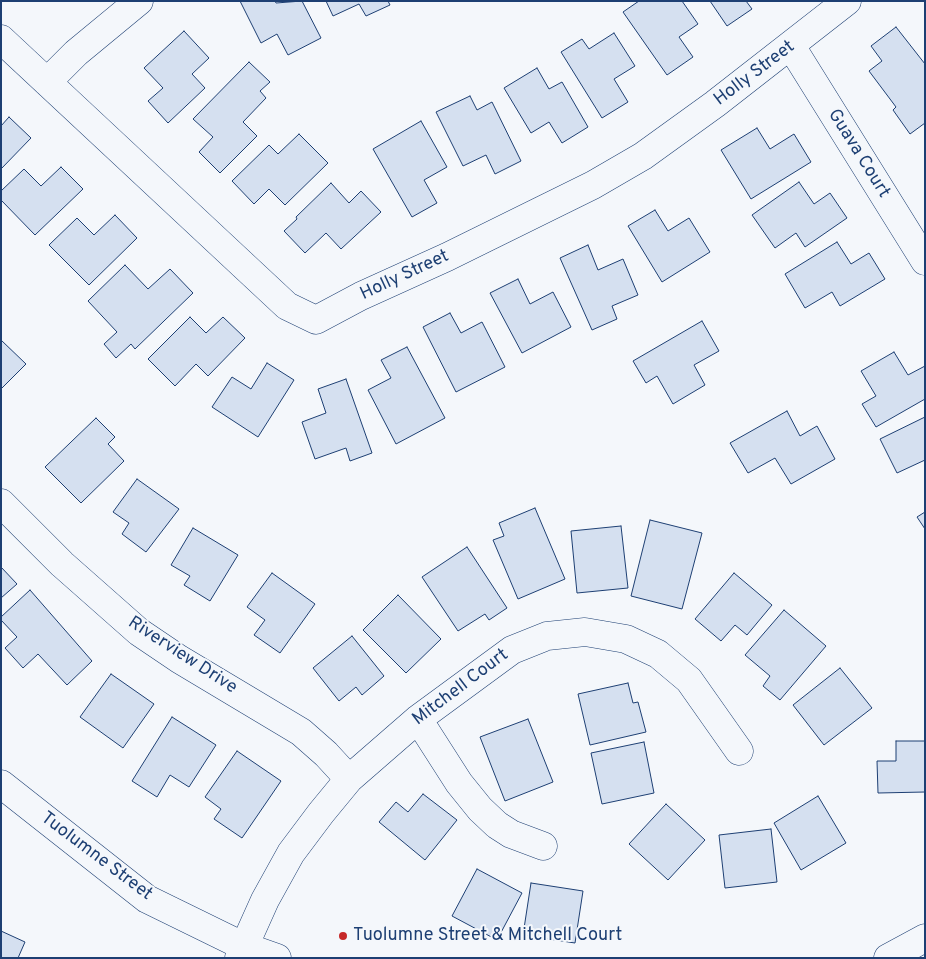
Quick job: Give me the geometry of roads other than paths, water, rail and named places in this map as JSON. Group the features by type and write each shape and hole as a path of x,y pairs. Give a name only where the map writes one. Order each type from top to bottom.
{"street":[{"path":"47,82 76,53 139,1"},
{"name":"Holly Street","path":"1,39 287,306 316,320 361,296 447,257 593,185 643,156 715,104 847,1"},
{"name":"Guava Court","path":"791,46 925,261"},
{"name":"Riverview Drive","path":"1,503 62,564 139,632 179,659 301,732 326,754 349,779"},
{"name":"Mitchell Court","path":"241,952 265,900 291,853 320,812 349,779 418,719 512,650 547,636 585,632 626,639 658,654 689,680 739,751"},
{"path":"418,719 460,783 480,809 497,825 511,834 543,846"},
{"name":"Tuolumne Street","path":"1,784 147,899 241,952 277,958"},
{"path":"888,958 925,938"}],"place":[{"name":"Tuolumne Street & Mitchell Court","path":"343,936"}]}
